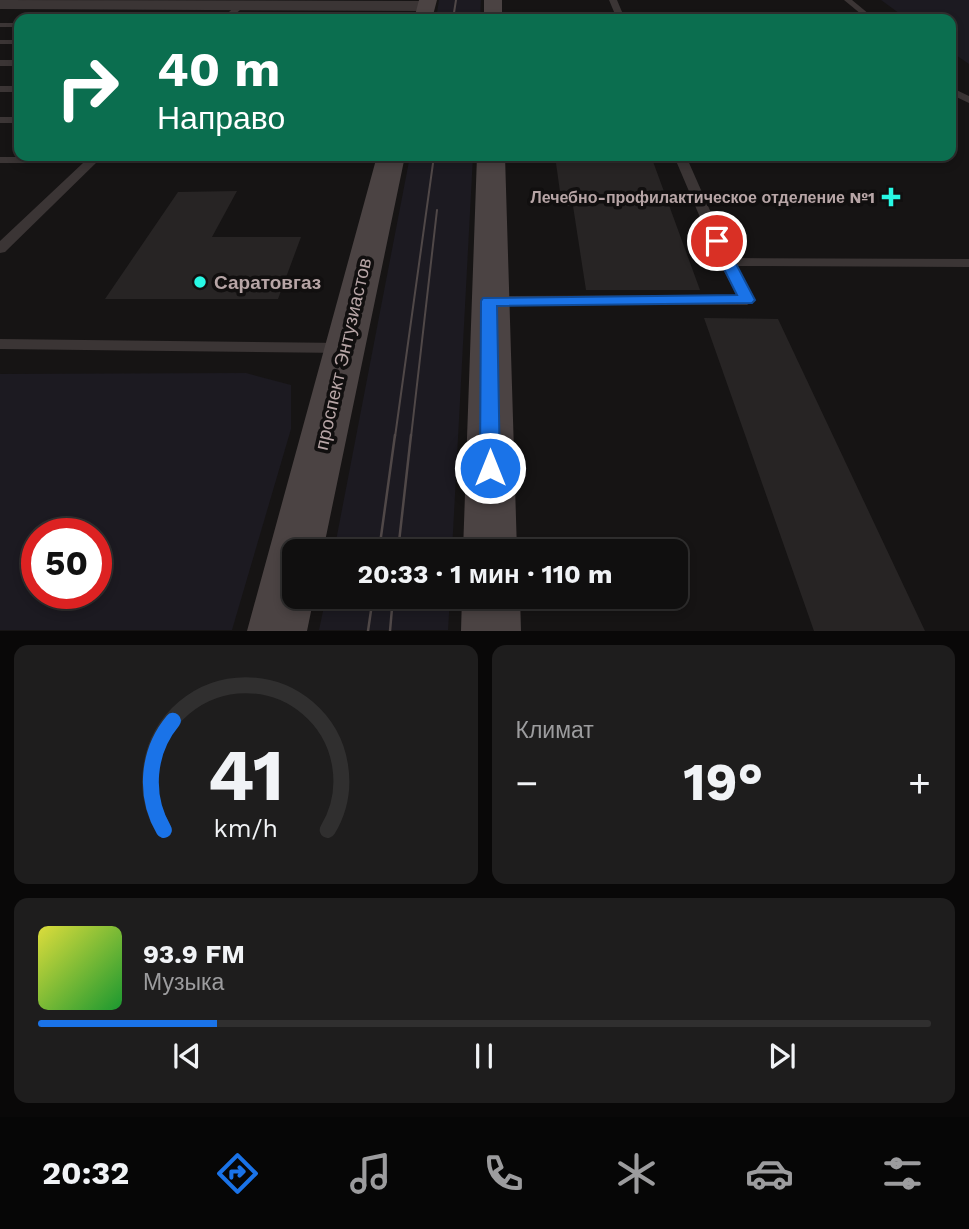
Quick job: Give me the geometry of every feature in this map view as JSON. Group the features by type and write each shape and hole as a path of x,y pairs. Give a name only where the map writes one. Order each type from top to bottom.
{"main road":[{"name":"проспект Энтузиастов","path":"299,539 390,161"},
{"path":"490,539 491,161"},
{"path":"276,631 282,607"},
{"path":"491,609 491,631"}],"street":[{"path":"13,3 241,9 284,3 425,8"}],"lane":[{"path":"848,0 865,14"},
{"path":"234,14 241,9"},
{"path":"0,249 92,161"},
{"path":"489,301 747,300 726,262 682,161"},
{"path":"726,262 969,263"},
{"path":"0,344 345,348"}],"shaded area":[{"path":"439,0 481,0 480,14 437,14"},
{"path":"881,0 969,0 969,64 956,55 956,14 900,14"},
{"path":"409,161 473,161 453,539 336,539"},
{"path":"246,373 291,385 291,429 232,630 0,630 0,374"},
{"path":"323,609 449,609 448,630 319,630"}],"building":[{"path":"556,161 653,161 700,290 586,290 573,206 562,206"},
{"path":"237,191 212,237 301,237 278,299 105,299 178,192"},
{"path":"704,318 778,319 925,631 814,631"}],"tram line":[{"path":"454,14 456,0"},
{"path":"395,437 433,161"},
{"path":"411,437 437,210"},
{"path":"381,539 395,435"},
{"path":"399,539 411,435"},
{"path":"368,631 371,609"},
{"path":"390,631 392,609"}],"place":[{"name":"Лечебно-профилактическое отделение №1","path":"891,197"},
{"name":"Саратовгаз","path":"200,282"}],"route":[{"path":"490,468 489,301 747,300 717,241"}]}
